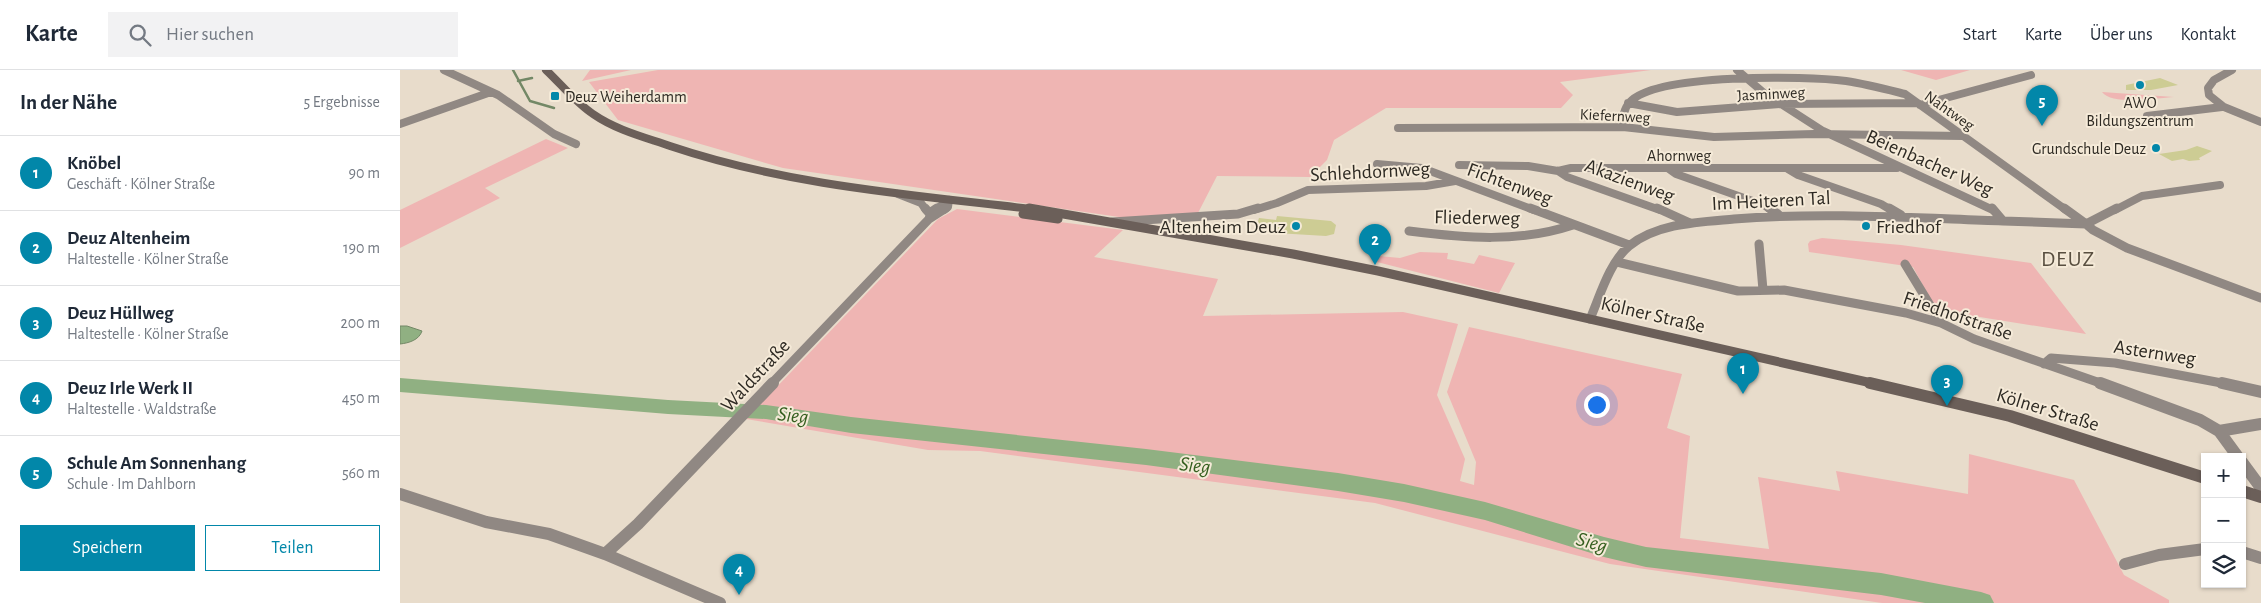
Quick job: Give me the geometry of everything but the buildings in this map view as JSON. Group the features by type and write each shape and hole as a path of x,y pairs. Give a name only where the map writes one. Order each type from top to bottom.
{"main road":[{"name":"Kölner Straße","path":"546,70 586,108 605,122 688,152 778,176 998,207 1038,217 1085,219 1226,242 1357,267 1987,410 2201,477"},
{"path":"2246,492 2261,497"}],"street":[{"path":"444,70 491,92 554,134 576,144"},
{"name":"Beienbacher Weg","path":"1737,70 1780,104 1830,135 1984,204 1993,209 2004,221 2086,224"},
{"path":"2232,70 2213,81 2209,92 2213,100 2222,107 2261,122"},
{"name":"Nahtweg","path":"1628,103 1640,95 1668,86 1797,71 1854,76 1905,94 2086,224"},
{"name":"Jasminweg","path":"1628,103 1677,112 1780,104 1918,104 2031,76"},
{"path":"400,124 491,92"},
{"path":"1623,127 1624,110 1628,103"},
{"path":"2147,116 2222,107"},
{"name":"Kiefernweg","path":"1398,128 1623,127 1714,137 1814,134 1964,136"},
{"name":"Fichtenweg","path":"1377,164 1413,166 1629,245"},
{"name":"Ahornweg","path":"1459,165 1528,166 1558,171 1571,168 1900,168"},
{"path":"1669,169 1676,174 1764,205 1778,214"},
{"path":"1788,169 1798,175 1881,204 1902,216"},
{"name":"Akazienweg","path":"1558,171 1566,177 1673,214 1690,223"},
{"name":"Schlehdornweg","path":"1110,223 1120,220 1238,214 1278,203 1308,190 1426,186 1455,181"},
{"path":"2220,185 2142,196 2086,224 2093,230 2127,248 2261,298"},
{"path":"898,194 921,203 929,217"},
{"name":"Waldstraße","path":"605,554 638,524 740,418 929,217 948,207 949,200"},
{"name":"Im Heiteren Tal","path":"1590,319 1617,262 1629,245 1656,232 1690,223 1778,214 1902,216 2004,221"},
{"name":"Fliederweg","path":"1410,231 1511,238 1544,233 1573,225"},
{"path":"1759,244 1763,290"},
{"name":"Friedhofstraße","path":"1617,262 1738,291 1784,290 1864,304 1940,323 1974,339 2200,420 2219,431"},
{"path":"1906,264 1940,323"},
{"name":"Asternweg","path":"2044,364 2051,358 2115,363 2201,378 2261,392"},
{"path":"2235,453 2219,431 2261,424"},
{"path":"2246,467 2261,488"},
{"path":"400,494 486,522 549,534 605,554 720,603"},
{"path":"2125,564 2159,555 2201,550"},
{"path":"2246,553 2261,558"}],"shaded area":[{"path":"590,70 631,70 582,81"},
{"path":"658,70 1651,70 1560,82 1573,95 1561,108 1386,108 1334,140 1327,160 1310,177 1217,176 1198,213 1126,218 783,168 618,120 589,82"},
{"path":"1901,70 1970,70 1936,80"},
{"path":"2102,92 2174,97 2125,100 2116,99"},
{"path":"546,139 568,148 485,188 500,198 400,248 400,210"},
{"path":"957,209 1123,230 1094,257 1218,279 1203,316 1403,312 1458,324 1437,395 1465,459 1460,481 1474,485 1476,462 1447,392 1469,327 1682,374 1667,428 1690,436 1680,538 1769,549 1758,477 1840,491 1836,471 1968,494 1969,454 2074,480 2124,575 2169,600 2169,603 1882,603 1610,564 1375,503 980,451 928,450 746,419 938,219"},
{"path":"1822,238 1901,245 2031,263 2086,334 1936,310 1913,267 1809,252 1808,244 1810,241"},
{"path":"1420,252 1448,253 1447,259 1474,264 1479,255 1515,263 1499,293 1377,262 1379,256 1400,258"},
{"path":"400,326 407,326 422,331 419,337 400,344"}],"waterway":[{"path":"513,70 519,81"},
{"path":"519,81 532,78"},
{"path":"519,81 530,101 554,108"},
{"name":"Sieg","path":"400,385 668,407 766,412 851,425 1146,457 1338,482 1404,493 1485,511 1604,547 1646,557 1881,584 1981,603"}],"place":[{"name":"AWO Bildungszentrum","path":"2140,85"},
{"name":"Deuz Weiherdamm","path":"555,96"},
{"name":"Schule Am Sonnenhang","path":"2042,126"},
{"name":"Grundschule Deuz","path":"2156,148"},
{"name":"Altenheim Deuz","path":"1296,226"},
{"name":"Friedhof","path":"1866,226"},
{"name":"Deuz Altenheim","path":"1375,265"},
{"name":"Knöbel","path":"1743,394"},
{"name":"Deuz Hüllweg","path":"1947,406"},
{"name":"Deuz Irle Werk II","path":"739,595"}],"district":[{"name":"DEUZ","path":"2068,258"}]}
